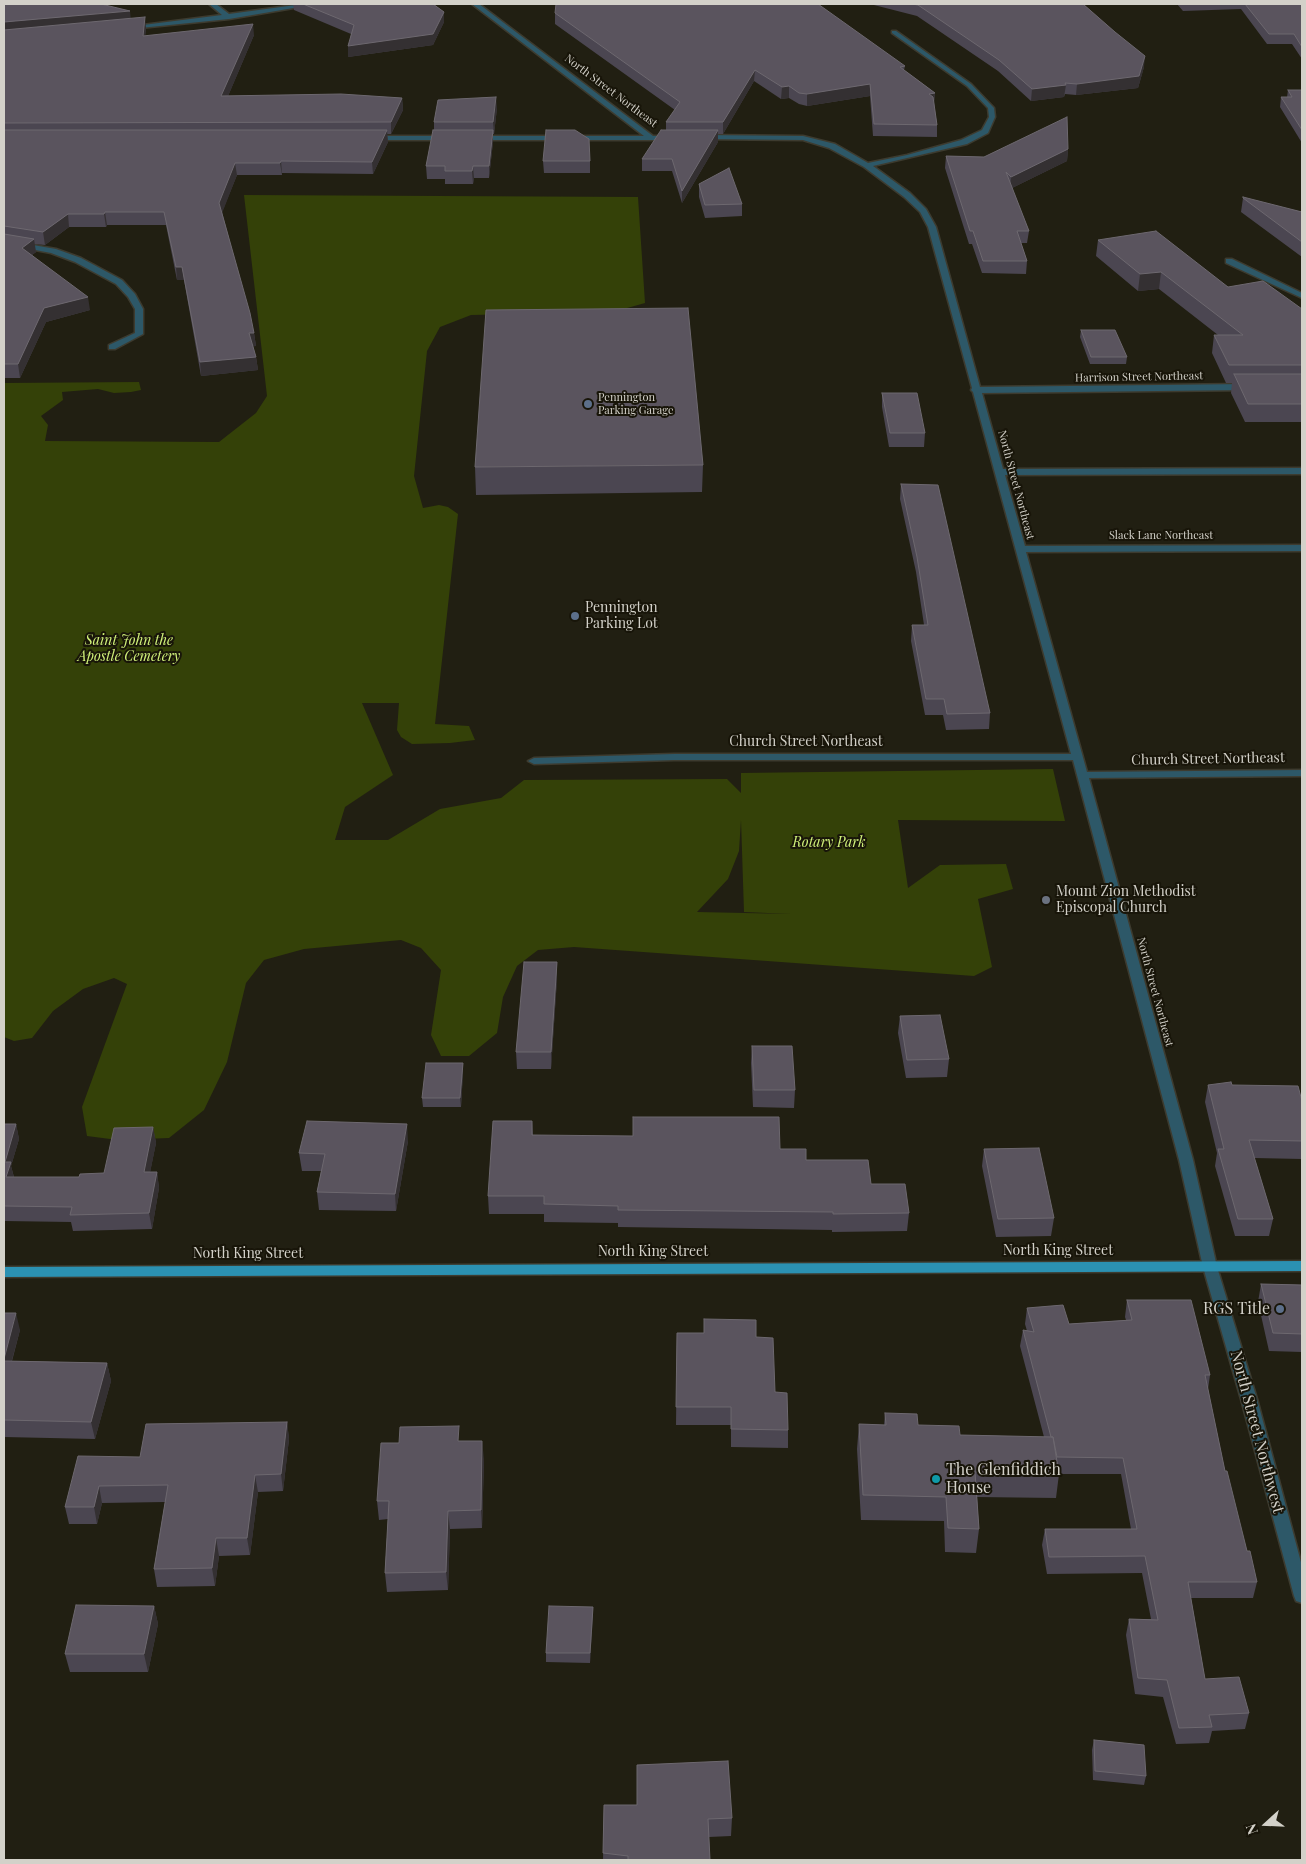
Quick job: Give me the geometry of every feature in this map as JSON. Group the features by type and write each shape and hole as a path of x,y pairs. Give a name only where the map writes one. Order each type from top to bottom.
{"main road":[{"name":"North King Street","path":"4,1272 540,1268 1302,1266"}],"street":[{"path":"212,4 229,17"},
{"path":"122,28 229,17 314,4"},
{"name":"North Street Northeast","path":"475,4 651,138 784,137 813,140 832,146 867,165 907,195 923,211 932,227 953,299 975,390 1001,472 1020,549 1084,775 1178,1129 1210,1267"},
{"path":"867,165 908,158 964,142 985,131 992,117 991,108 970,85 894,32"},
{"path":"362,138 462,138"},
{"path":"472,138 651,138"},
{"path":"4,242 44,249 78,260 119,282 132,296 139,309 139,334 112,347"},
{"path":"1229,261 1302,296"},
{"name":"Harrison Street Northeast","path":"975,390 1260,387"},
{"path":"1001,472 1302,471"},
{"name":"Slack Lane Northeast","path":"1020,549 1302,548"},
{"name":"Church Street Northeast","path":"534,761 674,757 1079,757"},
{"name":"Church Street Northeast","path":"1084,775 1302,772"},
{"name":"North Street Northwest","path":"1210,1267 1249,1399 1302,1596"}],"green space":[{"path":"244,195 638,197 645,303 613,312 471,315 440,327 427,351 414,476 423,508 439,505 448,507 458,514 435,724 469,726 475,740 412,744 401,737 397,730 399,703 362,703 393,775 345,807 335,840 388,840 440,809 501,798 524,780 727,779 741,793 741,773 1053,769 1065,821 898,820 908,888 940,865 1006,864 1013,889 978,899 992,967 974,976 574,947 538,950 517,966 503,997 497,1033 469,1056 441,1056 431,1035 441,970 421,948 401,940 304,949 264,960 246,983 227,1062 204,1110 169,1138 118,1140 87,1136 82,1107 127,984 114,978 83,989 53,1011 32,1038 14,1041 4,1037 4,383 139,382 141,390 131,392 114,393 98,389 62,392 63,400 41,416 48,425 45,441 219,442 256,413 267,396","holes":["741,820 744,912 792,914 697,912 728,879 739,851"]}],"building":[{"path":"4,4 101,4 130,11 4,22"},
{"path":"303,4 433,4 444,12 433,34 348,46 354,25"},
{"path":"556,4 818,4 905,66 900,67 935,93 929,94 933,97 937,125 874,124 870,84 807,94 799,93 789,86 782,87 755,70 723,122 666,122 680,102 555,13"},
{"path":"912,4 1083,4 1145,56 1139,76 1077,84 1065,83 1066,85 1032,89 999,60 918,5"},
{"path":"1245,4 1302,4 1302,47 1294,34 1269,34"},
{"path":"145,17 143,36 253,24 221,96 341,94 402,98 391,122 4,123 4,30"},
{"path":"1288,90 1302,90 1302,130 1281,97 1292,97"},
{"path":"496,97 493,122 434,122 438,100"},
{"path":"1067,117 1068,149 1011,177 1006,172 1029,231 1017,231 1027,261 983,261 973,231 970,231 946,156 984,157"},
{"path":"4,130 387,130 372,162 281,161 280,163 235,163 219,203 250,313 254,333 249,333 256,357 200,362 182,267 176,267 164,212 68,214 43,232 4,226"},
{"path":"433,130 493,130 489,166 473,166 472,171 445,171 445,166 426,166"},
{"path":"546,130 575,130 589,139 590,161 543,161"},
{"path":"661,130 718,130 682,191 672,159 642,159"},
{"path":"729,168 742,204 705,205 699,184"},
{"path":"1243,198 1302,212 1302,242"},
{"path":"1156,231 1228,287 1263,281 1302,309 1302,365 1229,365 1214,335 1243,335 1161,272 1140,274 1098,240"},
{"path":"4,234 34,239 22,248 88,297 44,308 18,364 4,364"},
{"name":"Pennington Parking Garage","path":"688,308 703,465 475,467 486,310"},
{"path":"1081,330 1115,330 1127,357 1091,357"},
{"path":"1234,374 1302,374 1302,404 1248,404"},
{"path":"882,393 917,393 925,433 890,433"},
{"path":"901,484 938,485 990,713 947,714 944,699 926,699 912,625 928,625 917,557"},
{"path":"524,962 557,962 551,1052 516,1052"},
{"path":"940,1015 949,1059 907,1060 900,1016"},
{"path":"752,1046 792,1046 795,1090 754,1090"},
{"path":"426,1063 463,1063 460,1098 422,1098"},
{"path":"1231,1082 1232,1085 1298,1086 1302,1101 1302,1141 1249,1140 1273,1219 1238,1219 1218,1149 1224,1149 1208,1085"},
{"path":"633,1117 779,1117 780,1149 806,1149 806,1160 868,1160 871,1184 905,1184 909,1213 833,1214 833,1212 618,1210 618,1206 544,1204 544,1196 488,1196 493,1121 532,1121 532,1135 633,1136"},
{"path":"307,1121 407,1124 395,1194 317,1192 325,1154 299,1153"},
{"path":"4,1124 16,1124 5,1162 11,1162 6,1177 79,1177 80,1174 104,1173 114,1128 153,1127 144,1172 157,1172 149,1213 70,1215 72,1207 4,1206"},
{"path":"1039,1148 1054,1218 998,1219 984,1149"},
{"path":"1261,1284 1302,1285 1302,1334 1273,1333"},
{"path":"1127,1300 1191,1300 1210,1375 1205,1375 1225,1471 1227,1471 1247,1551 1250,1551 1257,1582 1188,1582 1205,1679 1239,1677 1249,1713 1209,1715 1212,1727 1179,1728 1167,1680 1138,1678 1129,1619 1158,1620 1145,1556 1049,1557 1045,1529 1137,1529 1123,1458 1057,1457 1023,1330 1034,1332 1027,1308 1063,1305 1069,1324 1132,1320"},
{"path":"4,1313 16,1313 4,1359"},
{"path":"704,1319 756,1320 756,1337 773,1338 775,1392 787,1393 788,1430 731,1429 731,1407 676,1407 677,1333 704,1333"},
{"path":"4,1361 107,1363 91,1422 4,1420"},
{"path":"885,1413 917,1414 918,1425 959,1426 960,1435 1053,1437 1059,1474 975,1472 979,1529 948,1528 946,1497 863,1495 859,1424 886,1425"},
{"path":"287,1422 281,1474 255,1475 247,1538 216,1538 212,1568 154,1569 168,1485 99,1486 94,1507 65,1507 78,1456 140,1457 146,1424"},
{"path":"459,1426 458,1441 482,1441 481,1510 448,1511 446,1572 385,1573 389,1501 377,1501 381,1443 399,1443 400,1427"},
{"path":"76,1605 154,1606 144,1654 65,1654"},
{"path":"549,1606 593,1607 590,1653 546,1653"},
{"path":"1094,1740 1144,1745 1146,1776 1095,1771"},
{"path":"728,1761 732,1818 708,1819 710,1860 628,1860 628,1856 603,1853 604,1805 637,1805 637,1765"}],"place":[{"name":"Pennington Parking Garage","path":"588,404"},
{"name":"Pennington Parking Lot","path":"575,616"},
{"name":"Mount Zion Methodist Episcopal Church","path":"1046,900"},
{"name":"RGS Title","path":"1280,1309"},
{"name":"The Glenfiddich House","path":"936,1479"}],"park label":[{"name":"Saint John the Apostle Cemetery","path":"129,650"},
{"name":"Rotary Park","path":"829,843"}]}
